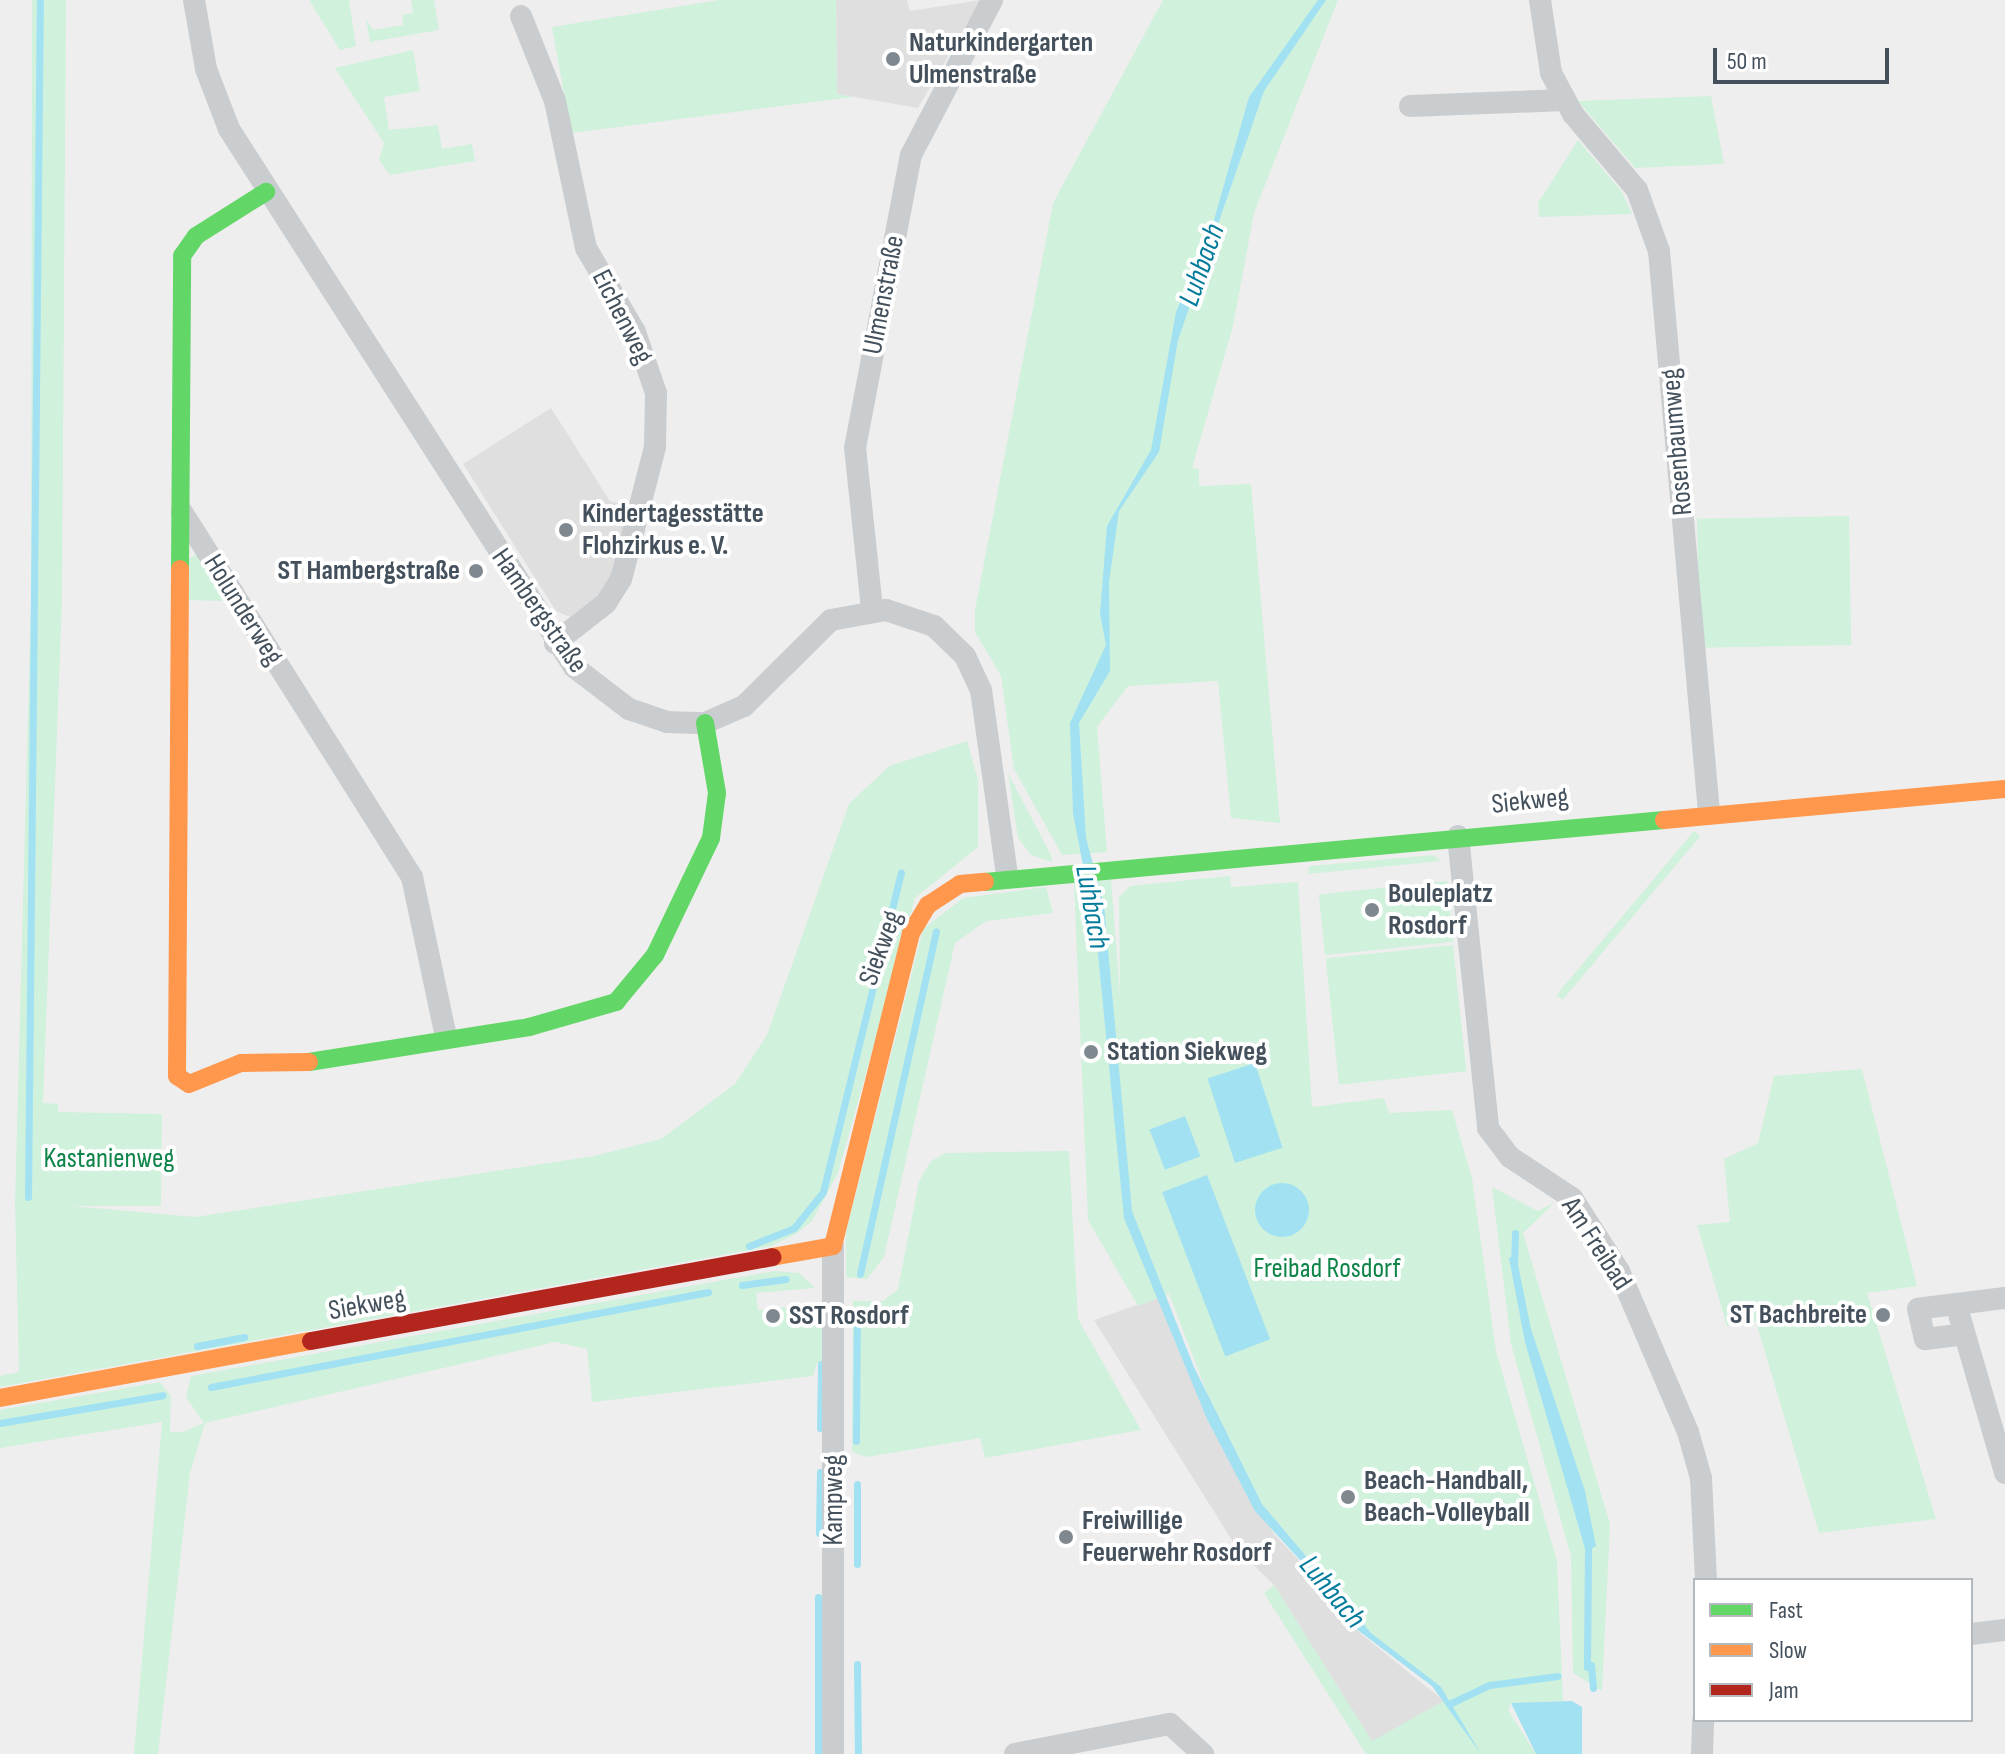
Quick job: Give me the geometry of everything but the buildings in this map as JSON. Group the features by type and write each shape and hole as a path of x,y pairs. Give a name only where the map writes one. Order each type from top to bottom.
{"street":[{"name":"Hambergstraße","path":"194,0 214,93 266,192 555,643 597,688 629,709 667,722 705,723 744,706 818,628 872,609"},
{"name":"Ulmenstraße","path":"872,609 855,448 911,155 992,0"},
{"name":"Rosenbaumweg","path":"1540,0 1544,48 1565,100 1637,190 1659,251 1709,812"},
{"name":"Eichenweg","path":"521,16 555,101 586,248 648,360 657,415 621,579 606,603 555,643"},
{"path":"1410,106 1565,100"},
{"path":"266,192 196,236 182,256 177,1076 189,1084 241,1063 312,1062 446,1037 556,1022 597,1011 634,988 718,815 705,723"},
{"name":"Holunderweg","path":"180,509 412,877 446,1037"},
{"path":"872,609 934,626 974,670 985,706 1007,876"},
{"name":"Siekweg","path":"0,1398 833,1246 911,933 941,893 1007,876 1709,812 2005,789"},
{"name":"Am Freibad","path":"1458,836 1488,1128 1510,1157 1572,1198 1619,1271 1695,1455 1706,1578"},
{"name":"Kampweg","path":"833,1246 833,1754"},
{"path":"1964,1334 1925,1339 1918,1309 2005,1298"},
{"path":"1956,1304 2005,1473"},
{"path":"1973,1634 2005,1630"},
{"path":"1702,1754 1703,1722"},
{"path":"1015,1754 1170,1724 1203,1754"}],"shaded area":[{"name":"Naturkindergarten Ulmenstraße","path":"836,0 907,0 910,11 981,0 918,108 837,94"},
{"name":"Kindertagesstätte Flohzirkus e. V.","path":"551,408 610,501 631,506 616,568 602,592 570,617 556,611 463,464"},
{"path":"1160,1297 1207,1419 1274,1534 1333,1596 1339,1616 1444,1701 1372,1742 1274,1585 1238,1550 1094,1320"}],"green space":[{"name":"Kastanienweg","path":"32,0 66,0 62,601 43,1103 58,1104 58,1112 162,1114 161,1206 72,1206 195,1217 594,1156 661,1139 735,1084 767,1035 849,804 889,766 967,741 978,780 978,847 915,898 838,1173 812,1221 796,1234 771,1246 0,1387 0,1376 19,1372 15,1203 31,603"},
{"path":"309,0 349,0 356,46 340,50"},
{"path":"411,0 434,0 439,30 370,42 366,19 373,30 403,25 402,15 413,13"},
{"path":"719,0 836,0 837,94 853,97 571,133 552,27"},
{"path":"1163,0 1338,0 1254,213 1233,326 1192,468 1199,469 1199,486 1251,484 1280,823 1231,818 1218,681 1128,686 1097,727 1107,852 1062,855 1014,769 1001,676 975,632 975,610 1053,203"},
{"path":"413,50 420,91 384,97 389,130 438,125 442,149 472,144 475,161 390,175 379,160 384,143 335,68"},
{"path":"1711,96 1724,164 1635,168 1578,101"},
{"path":"1578,140 1622,192 1632,214 1539,217 1538,203"},
{"path":"1849,516 1851,645 1699,648 1697,519"},
{"path":"197,554 227,601 183,600 184,562"},
{"path":"1008,773 1052,862 1031,855 1018,838"},
{"path":"1694,831 1700,836 1563,1000 1556,995"},
{"path":"1433,855 1441,861 1308,874 1309,866"},
{"name":"Freibad Rosdorf","path":"1230,876 1231,887 1298,882 1312,1107 1384,1098 1389,1113 1452,1110 1472,1178 1496,1351 1557,1561 1563,1701 1511,1703 1508,1710 1536,1754 1366,1754 1264,1593 1274,1585 1372,1741 1449,1698 1371,1633 1262,1504 1217,1419 1169,1294 1138,1306 1088,1220 1074,883 1111,880 1120,994 1119,897 1130,886"},
{"path":"1447,881 1453,942 1325,955 1319,894"},
{"path":"1046,887 1053,913 986,921 955,943 884,1257 867,1279 846,1277 846,1232 923,929 963,898"},
{"path":"1453,945 1466,1071 1339,1085 1326,958"},
{"path":"1862,1069 1917,1286 1867,1293 1936,1519 1819,1533 1756,1322 1727,1326 1697,1225 1730,1222 1724,1159 1758,1143 1774,1076"},
{"path":"1069,1151 1078,1319 1141,1430 985,1458 980,1438 867,1457 852,1452 853,1301 883,1301 898,1289 919,1181 931,1161 946,1153"},
{"path":"1492,1187 1538,1211 1555,1202 1523,1233 1610,1524 1602,1691 1573,1673 1571,1556 1511,1344"},
{"path":"774,1271 799,1273 815,1288 756,1293 758,1310 786,1307 789,1325 824,1309 825,1363 817,1363 813,1376 592,1402 587,1349 555,1342 205,1423 190,1473 158,1754 134,1754 162,1422 0,1448 0,1410 160,1382 171,1396 170,1432 183,1432 204,1423 186,1397 191,1376"}],"water":[{"name":"Luhbach","path":"1318,0 1326,0 1264,91 1178,340 1159,452 1119,511 1109,582 1110,671 1079,723 1086,838 1104,905 1132,1211 1194,1367 1262,1504 1371,1633 1441,1687 1481,1754 1432,1686 1339,1616 1333,1596 1255,1511 1207,1419 1124,1218 1096,934 1073,813 1070,723 1106,645 1100,614 1107,526 1151,450 1176,312 1210,234 1249,97"},
{"path":"1255,1063 1283,1148 1235,1163 1207,1078"},
{"path":"1185,1116 1200,1156 1165,1170 1150,1130"},
{"path":"1207,1175 1270,1339 1225,1357 1162,1192"},
{"path":"1282,1183 1301,1191 1309,1210 1301,1229 1282,1237 1263,1229 1255,1210 1263,1191"},
{"path":"1516,1255 1531,1329 1585,1491 1596,1546 1586,1552 1525,1342 1509,1258"},
{"path":"1572,1701 1582,1707 1582,1754 1536,1754 1511,1703"}],"waterway":[{"path":"28,1197 40,0"},
{"path":"749,1246 794,1228 823,1192 901,872"},
{"path":"860,1274 936,931"},
{"path":"1514,1265 1515,1233"},
{"path":"742,1285 786,1279"},
{"path":"211,1387 708,1292"},
{"path":"856,1441 857,1313"},
{"path":"197,1346 244,1337"},
{"path":"820,1428 821,1364"},
{"path":"0,1423 163,1395"},
{"path":"819,1533 820,1472"},
{"path":"857,1484 857,1564"},
{"path":"1587,1667 1588,1543"},
{"path":"818,1597 818,1752"},
{"path":"857,1664 858,1754"},
{"path":"1591,1665 1593,1688"},
{"path":"1449,1704 1489,1685 1557,1676"}],"traffic: fast":[{"path":"180,569 182,256 196,236 266,192"},
{"path":"309,1062 529,1027 616,1002 655,955 711,838 717,793 705,723"},
{"path":"985,882 1664,820"}],"traffic: slow":[{"path":"180,569 177,1076 189,1084 241,1063 309,1062"},
{"path":"1664,820 2005,789"},
{"path":"772,1257 833,1246 911,933 928,905 960,884 985,882"},
{"path":"0,1398 311,1341"}],"traffic: jam":[{"path":"311,1341 772,1257"}],"place":[{"name":"Naturkindergarten Ulmenstraße","path":"893,59"},
{"name":"Kindertagesstätte Flohzirkus e. V.","path":"566,530"},
{"name":"ST Hambergstraße","path":"476,571"},
{"name":"Bouleplatz Rosdorf","path":"1372,910"},
{"name":"Station Siekweg","path":"1091,1052"},
{"name":"ST Bachbreite","path":"1883,1315"},
{"name":"SST Rosdorf","path":"773,1316"},
{"name":"Beach-Handball, Beach-Volleyball","path":"1348,1497"},
{"name":"Freiwillige Feuerwehr Rosdorf","path":"1066,1537"}]}
